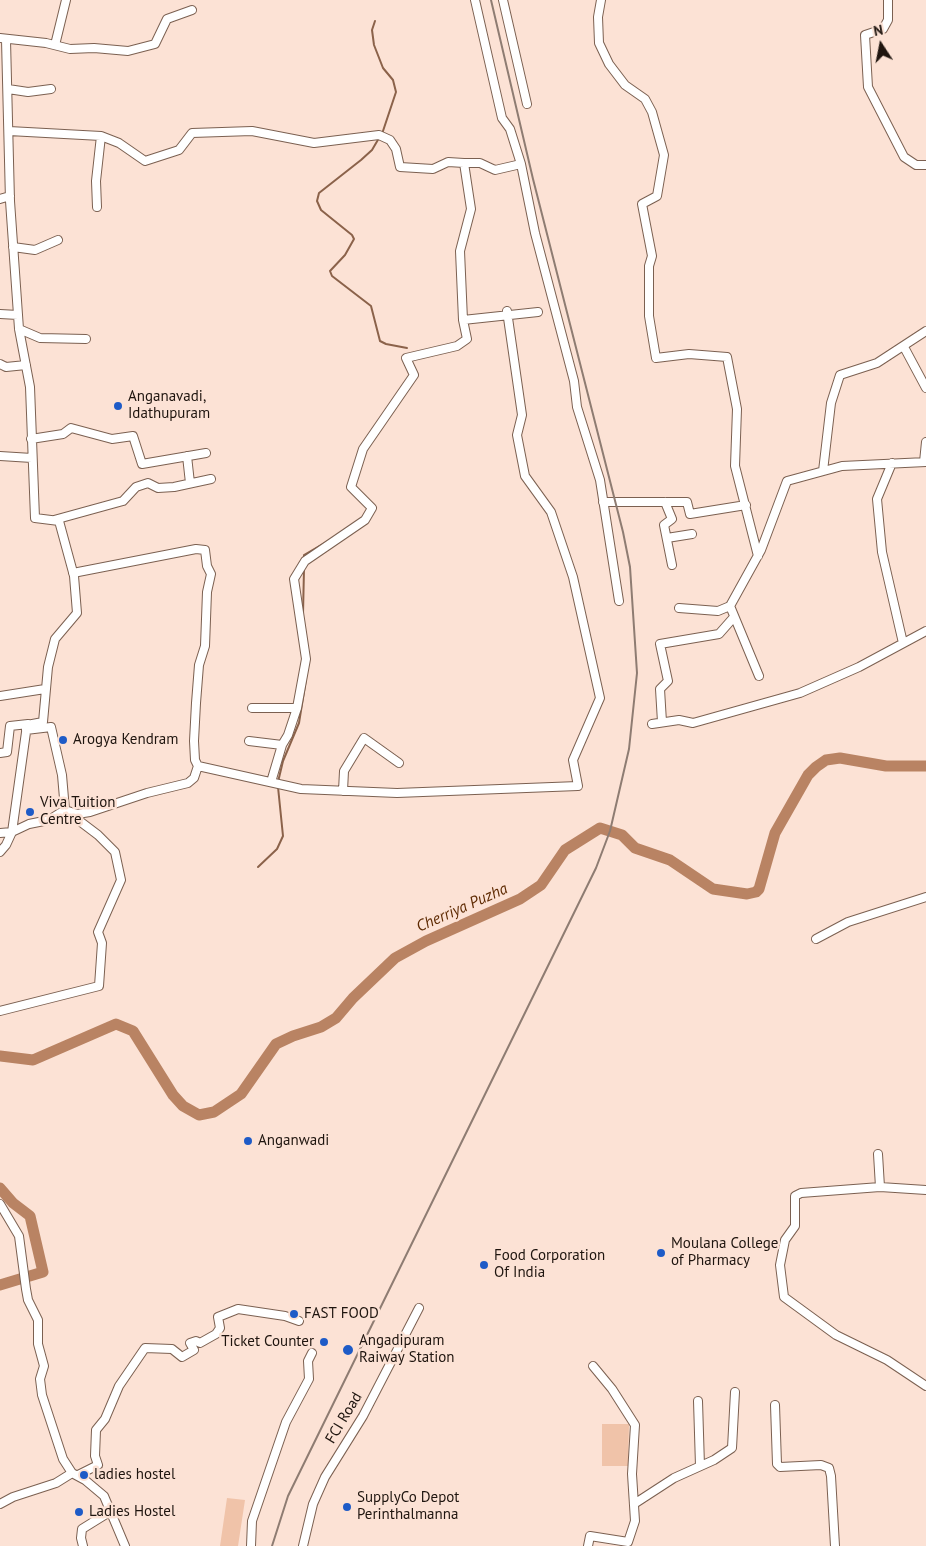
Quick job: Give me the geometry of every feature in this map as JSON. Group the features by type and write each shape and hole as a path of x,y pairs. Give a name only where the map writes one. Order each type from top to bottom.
{"street":[{"path":"55,45 66,0"},
{"path":"475,0 502,118 510,129 521,164 535,233 569,363 577,407 591,448 603,502 619,601"},
{"path":"503,0 527,104"},
{"path":"600,0 598,17 599,43 608,64 625,85 645,99 652,112 664,155 657,196 642,204 652,256 649,266 649,316 656,358 689,354 727,357 737,409 735,466 758,556"},
{"path":"888,0 888,20 883,30 865,36 868,87 882,118 904,157 916,164 926,165"},
{"path":"27,727 43,722 45,689 55,639 77,613 73,572 58,521 35,518 30,388 19,330 13,247 8,89 3,39 55,45 70,49 94,48 128,51 155,44 167,19 192,10"},
{"path":"8,89 28,92 51,88"},
{"path":"9,131 100,136 119,143 145,161 179,150 192,133 252,131 314,143 379,135 390,140 396,149 400,167 433,169 448,162 480,163 495,170 521,164"},
{"path":"97,207 96,181 100,136"},
{"path":"271,782 282,745 288,735 297,708 306,659 294,579 305,561 366,520 372,508 351,487 363,449 414,375 406,358 458,346 467,339 463,320 460,251 471,209 464,163"},
{"path":"0,199 10,196"},
{"path":"13,247 35,250 58,240"},
{"path":"463,320 538,312"},
{"path":"0,314 18,315"},
{"path":"198,766 301,789 397,794 578,786 573,760 600,698 573,577 551,512 525,476 517,435 522,415 507,314"},
{"path":"19,330 40,338 86,339"},
{"path":"823,471 831,403 840,375 877,363 926,331"},
{"path":"904,347 926,388"},
{"path":"0,364 6,367 26,365"},
{"path":"31,439 62,434 71,428 112,439 133,436 142,464 206,453"},
{"path":"679,608 718,611 730,606 758,556 787,481 842,466 925,462 926,442"},
{"path":"0,456 32,458"},
{"path":"187,456 190,484"},
{"path":"892,463 878,499 882,552 903,643"},
{"path":"52,520 123,500 136,486 148,483 158,488 174,487 211,479"},
{"path":"603,502 687,502 690,514 746,505"},
{"path":"664,502 672,518 664,524 672,565"},
{"path":"667,538 692,534"},
{"path":"65,810 77,814 90,812 147,793 188,783 194,778 198,766 195,760 194,741 199,665 205,646 207,592 211,574 207,566 205,550 73,572"},
{"path":"730,606 758,676"},
{"path":"662,722 660,690 668,681 660,644 719,634 734,616"},
{"path":"652,724 679,720 693,723 800,693 860,667 926,632"},
{"path":"0,696 45,689"},
{"path":"252,708 297,708"},
{"path":"0,752 7,752 10,726 51,727 62,775 65,810 98,835 115,852 120,880 98,932 102,944 99,986 0,1011"},
{"path":"0,852 6,845 12,832 27,727"},
{"path":"343,791 344,771 364,738 399,763"},
{"path":"249,741 282,745"},
{"path":"0,833 12,832 28,824 49,820 65,810"},
{"path":"816,938 848,922 926,897"},
{"path":"878,1154 880,1187"},
{"path":"926,1190 880,1187 821,1190 801,1193 795,1196 795,1226 785,1240 780,1265 784,1297 836,1335 887,1360 926,1386"},
{"path":"0,1204 19,1236 28,1300 38,1320 38,1344 44,1366 40,1379 42,1395 62,1459 75,1474 98,1490 111,1511 125,1546"},
{"name":"FCI Road","path":"303,1546 313,1504 322,1483 363,1416 419,1308"},
{"path":"0,1504 13,1497 56,1483 98,1465 95,1456 96,1430 104,1419 119,1386 146,1348 172,1349 182,1357 194,1350 190,1343 196,1341 200,1343 216,1334 220,1328 218,1317 238,1309 277,1315 299,1321"},
{"path":"251,1546 252,1520 286,1422 309,1379 308,1361 312,1353"},
{"path":"588,1546 590,1536 628,1542 635,1521 632,1474 635,1425 612,1389 592,1366"},
{"path":"634,1504 674,1478 732,1448 735,1392"},
{"path":"698,1400 700,1466"},
{"path":"775,1404 777,1464 780,1467 821,1465 829,1468 832,1476 835,1546"},
{"path":"84,1546 81,1538 82,1529 111,1511"}],"shaded area":[{"path":"602,1424 629,1424 628,1466 602,1466"},
{"path":"227,1498 245,1500 238,1546 220,1546"}],"waterway":[{"path":"375,21 372,30 374,45 383,68 393,80 396,92 382,134"},
{"path":"379,138 372,150 319,193 317,201 321,210 352,235 354,239 345,255 330,271 332,276 371,306 380,341 407,348"},
{"path":"304,559 304,555 328,541"},
{"path":"303,614 304,569"},
{"path":"278,782 283,761 299,723 306,679"},
{"name":"Cherriya Puzha","path":"0,1056 33,1060 116,1024 133,1031 173,1095 183,1106 199,1115 214,1112 241,1094 276,1044 321,1027 336,1018 353,998 395,958 426,941 520,899 541,885 565,850 600,828 622,835 635,848 670,860 713,889 747,894 756,892 759,889 775,833 808,775 816,767 826,760 840,758 886,766 926,766"},
{"path":"258,867 277,849 283,836 278,787"},
{"name":"Cherriya Puzha","path":"0,1188 13,1203 30,1216 43,1272 0,1285"}],"railway":[{"path":"272,1546 288,1496 596,868 610,831 629,749 637,673 630,567 623,532 533,179 491,0"}],"place":[{"name":"Anganavadi, Idathupuram","path":"118,406"},
{"name":"Arogya Kendram","path":"63,740"},
{"name":"Viva Tuition Centre","path":"30,812"},
{"name":"Anganwadi","path":"248,1141"},
{"name":"Moulana College of Pharmacy","path":"661,1253"},
{"name":"Food Corporation Of India","path":"484,1265"},
{"name":"FAST FOOD","path":"294,1314"},
{"name":"Ticket Counter","path":"324,1342"},
{"name":"Angadipuram Raiway Station","path":"348,1350"},
{"name":"ladies hostel","path":"84,1475"},
{"name":"SupplyCo Depot Perinthalmanna","path":"347,1507"},
{"name":"Ladies Hostel","path":"79,1512"}]}
